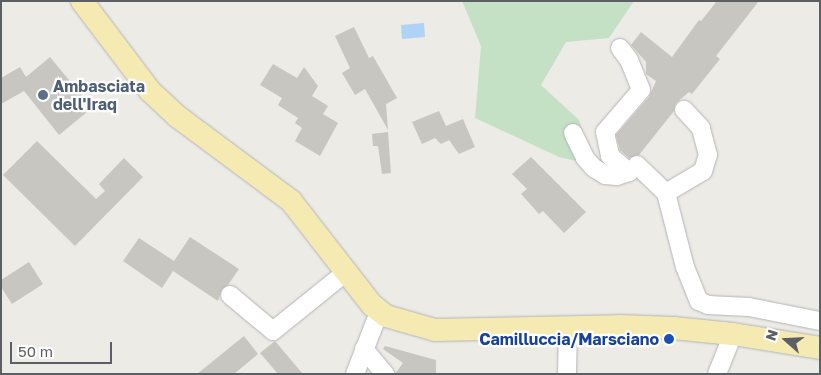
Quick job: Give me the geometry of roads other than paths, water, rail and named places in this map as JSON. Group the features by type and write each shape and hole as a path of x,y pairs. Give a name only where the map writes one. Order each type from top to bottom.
{"main road":[{"path":"82,1 159,100 291,201 379,312 401,322 435,330 568,327 664,328 733,334 820,348"}],"street":[{"path":"574,134 584,158 594,168 616,176 629,172 610,156 604,132 641,90 629,60 620,48"},
{"path":"666,193 703,171 708,155 701,128 684,110"},
{"path":"637,166 666,193 685,267 699,301 708,305 749,307 820,322"},
{"path":"230,294 273,331 346,272"},
{"path":"355,374 379,312"},
{"path":"567,374 568,327"},
{"path":"717,374 733,334"},
{"path":"364,349 385,374"}],"water":[{"path":"424,23 425,37 402,39 401,25"}],"place":[{"name":"Ambasciata dell'Iraq","path":"43,95"},
{"name":"Camilluccia/Marsciano","path":"669,339"}]}
